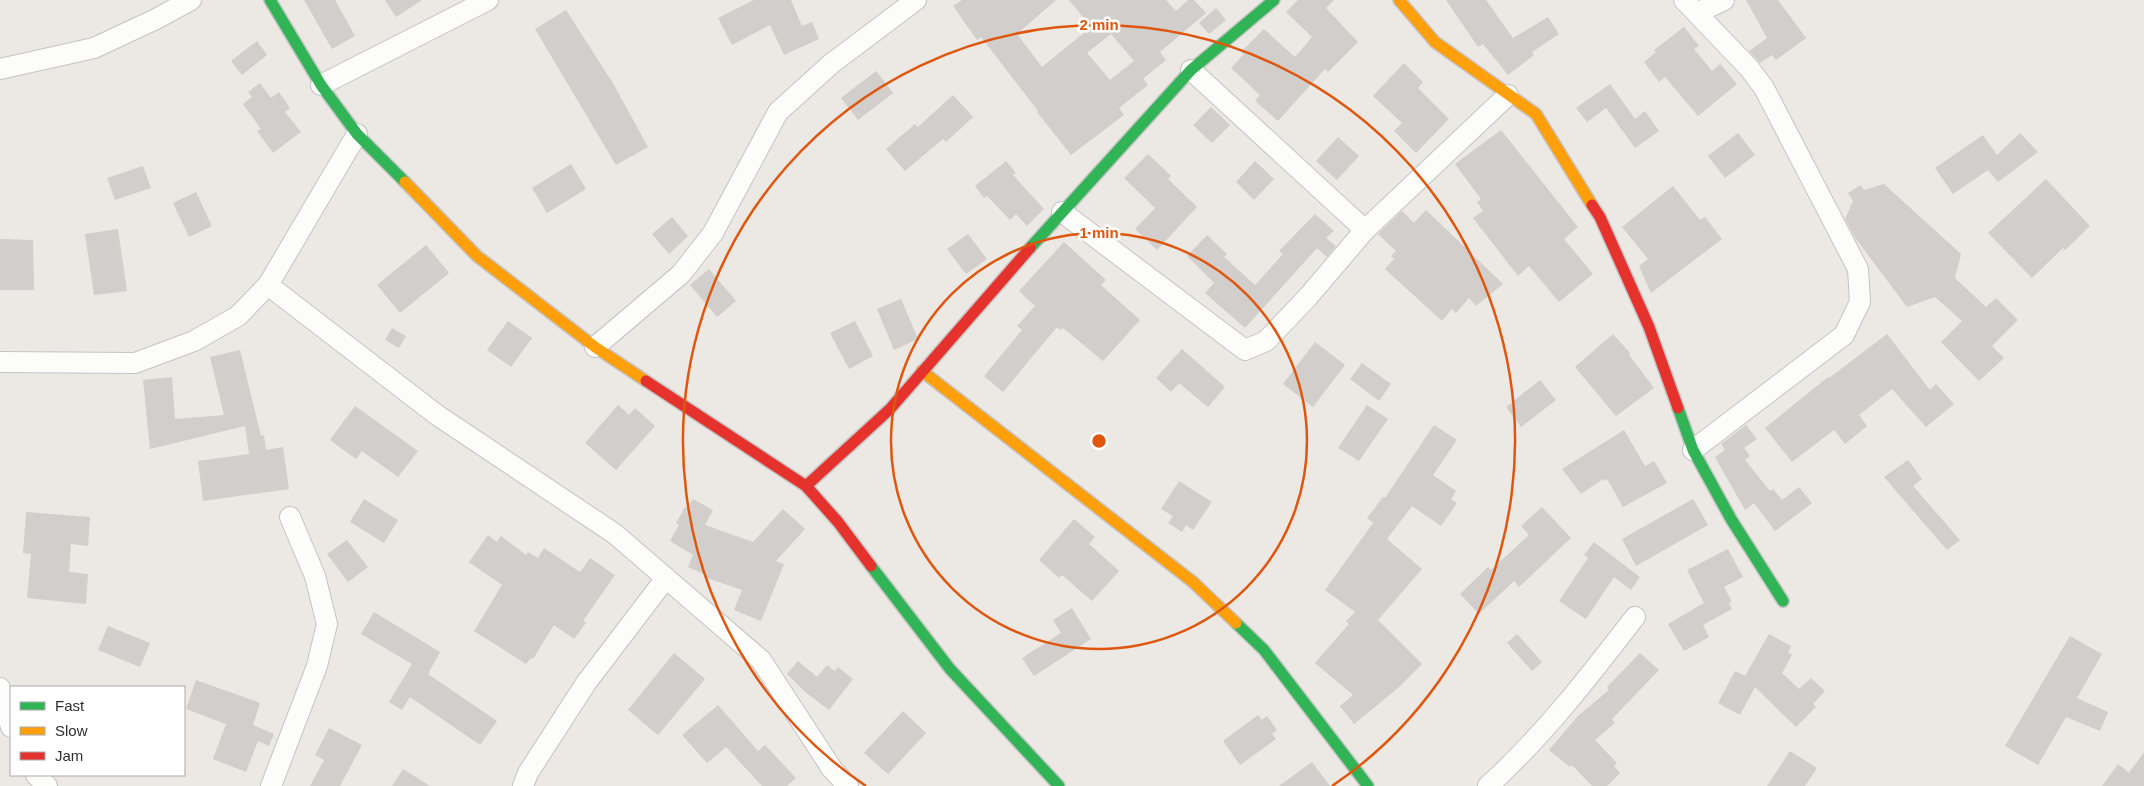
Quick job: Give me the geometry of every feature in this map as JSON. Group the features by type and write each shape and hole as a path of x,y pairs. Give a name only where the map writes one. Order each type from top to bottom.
{"street":[{"path":"0,70 94,48 156,19 191,0"},
{"path":"270,0 322,85 357,134 477,256 595,347 806,486 838,522 950,669 1059,786"},
{"path":"322,85 488,0"},
{"path":"595,347 681,274 713,233 778,112 831,64 916,0"},
{"path":"806,486 890,409 1062,212 1190,70 1274,0"},
{"path":"1399,0 1435,42 1536,114 1600,217 1649,327 1693,450 1731,519 1783,601"},
{"path":"1690,6 1724,0"},
{"path":"1690,6 1749,68 1764,88 1858,270 1860,302 1844,334 1693,450"},
{"path":"1190,70 1365,230"},
{"path":"1062,212 1245,350 1266,341 1307,298 1365,230 1508,95"},
{"path":"0,362 134,363 194,341 238,316 268,285 357,134"},
{"path":"268,285 437,415 615,534 761,660 832,769 848,786"},
{"path":"922,371 1193,582 1264,650 1368,786"},
{"path":"271,786 317,666 327,624 315,576 290,517"},
{"path":"523,786 528,773 586,683 666,578"},
{"path":"1488,786 1525,752 1570,700 1635,617"},
{"path":"0,688 10,723"},
{"path":"37,776 47,786"}],"building":[{"path":"304,0 335,0 355,36 332,49"},
{"path":"385,0 422,0 396,17"},
{"path":"754,0 791,0 802,26 812,22 819,39 784,55 770,25 732,45 718,18"},
{"path":"962,0 1056,0 1017,34 1042,67 1091,27 1069,0 1166,0 1176,11 1188,0 1194,0 1206,13 1160,52 1166,60 1143,79 1148,85 1119,108 1124,115 1071,155 981,37 977,40 953,6","holes":["1111,34 1134,61 1110,80 1087,53"]},
{"path":"1298,0 1334,0 1326,8 1358,42 1328,72 1325,69 1278,121 1255,101 1260,95 1231,68 1244,54 1241,52 1264,29 1295,57 1312,37 1286,12"},
{"path":"1446,0 1486,0 1513,38 1548,17 1559,34 1532,52 1534,55 1508,75 1483,44 1478,47"},
{"path":"1746,0 1778,0 1806,38 1776,60 1772,55 1760,63 1749,51 1767,38"},
{"path":"1216,8 1226,20 1209,34 1199,23"},
{"path":"566,10 614,85 648,147 616,165 535,29"},
{"path":"1684,27 1699,46 1694,49 1712,71 1720,64 1737,84 1698,116 1665,77 1659,82 1644,62 1656,52 1654,50"},
{"path":"257,41 267,55 242,75 231,61"},
{"path":"1404,63 1423,82 1418,88 1449,119 1416,153 1394,131 1402,123 1373,96"},
{"path":"876,71 893,93 858,120 841,98"},
{"path":"260,83 271,98 279,92 290,108 285,112 301,132 273,153 257,131 261,129 243,104 252,97 248,92"},
{"path":"1610,84 1635,119 1645,111 1659,131 1635,148 1606,108 1587,122 1576,108"},
{"path":"953,95 973,117 946,142 943,139 905,171 886,149 915,124 918,127"},
{"path":"1211,107 1230,125 1212,143 1193,125"},
{"path":"1501,130 1578,227 1564,239 1593,274 1559,302 1529,266 1518,276 1473,218 1483,211 1477,202 1481,199 1455,164"},
{"path":"1738,133 1755,155 1725,178 1708,156"},
{"path":"2020,133 2038,152 1998,182 1988,170 1953,194 1935,168 1983,135 1997,155"},
{"path":"1338,137 1359,156 1337,180 1316,161"},
{"path":"1148,154 1171,176 1168,179 1197,207 1157,250 1135,229 1155,208 1124,178"},
{"path":"1006,161 1016,173 1013,175 1044,209 1027,226 1016,214 1010,220 987,196 984,198 975,186"},
{"path":"1255,161 1274,179 1254,200 1236,182"},
{"path":"571,164 586,189 547,213 532,188"},
{"path":"143,166 151,188 115,200 107,178"},
{"path":"2046,179 2090,226 2065,250 2063,248 2032,278 1988,233"},
{"path":"1884,184 1961,254 1955,278 1986,307 1996,298 2018,320 1992,346 2004,358 1979,381 1941,342 1962,321 1935,297 1907,307 1856,239 1845,219 1853,201 1848,193 1861,185 1864,190"},
{"path":"1673,186 1700,220 1705,217 1722,239 1651,293 1639,266 1648,259 1622,227"},
{"path":"196,192 212,226 189,237 173,203"},
{"path":"1426,210 1503,284 1476,306 1469,298 1456,313 1452,309 1442,321 1385,269 1394,259 1391,256 1396,251 1378,234 1402,211 1414,223"},
{"path":"1315,214 1334,231 1326,238 1336,246 1327,257 1317,248 1245,328 1205,293 1214,283 1187,256 1207,235 1227,254 1224,257 1255,285 1283,254 1279,251"},
{"path":"672,217 688,236 669,254 652,234"},
{"path":"118,229 127,291 94,295 85,234"},
{"path":"968,234 987,259 966,274 947,249"},
{"path":"0,239 33,240 34,290 0,290"},
{"path":"1064,242 1106,280 1101,285 1140,320 1103,361 1063,328 1061,330 1057,327 1003,392 984,376 1022,330 1017,326 1035,306 1019,291"},
{"path":"426,245 449,273 400,313 377,285"},
{"path":"709,269 736,301 717,317 690,285"},
{"path":"901,299 918,339 894,350 877,309"},
{"path":"508,321 532,338 511,367 487,350"},
{"path":"855,321 873,356 849,369 830,333"},
{"path":"392,328 406,336 399,348 385,340"},
{"path":"1613,334 1630,353 1629,355 1654,388 1616,416 1575,367"},
{"path":"1887,334 1930,390 1936,384 1954,404 1926,427 1892,389 1859,415 1867,426 1845,444 1834,430 1792,462 1765,428 1828,377"},
{"path":"1315,342 1345,365 1313,407 1283,384"},
{"path":"1182,349 1225,387 1208,407 1179,383 1171,392 1156,378"},
{"path":"240,350 261,436 264,435 266,450 283,447 289,489 203,501 198,461 249,454 245,426 150,449 143,380 172,377 175,419 224,415 210,357"},
{"path":"1362,363 1391,384 1379,401 1350,379"},
{"path":"1540,380 1556,400 1521,427 1506,407"},
{"path":"618,405 629,415 635,408 655,426 616,470 585,443"},
{"path":"1367,405 1388,419 1359,461 1338,448"},
{"path":"355,406 418,451 398,477 362,451 356,459 330,440"},
{"path":"1434,425 1457,440 1433,475 1456,491 1451,499 1457,503 1441,526 1412,506 1387,539 1422,569 1378,620 1422,664 1398,688 1354,724 1340,706 1353,695 1315,663 1349,624 1346,621 1355,612 1325,590 1373,523 1367,518 1383,497 1385,498"},
{"path":"1746,425 1757,439 1744,448 1750,456 1745,460 1770,491 1773,489 1782,500 1799,487 1812,503 1775,531 1754,503 1745,510 1715,457 1725,450 1721,444"},
{"path":"1624,430 1645,466 1654,461 1667,483 1623,507 1607,479 1604,481 1603,479 1581,494 1562,469"},
{"path":"1908,460 1922,479 1913,486 1960,540 1947,550 1884,477"},
{"path":"1179,481 1212,502 1193,530 1186,525 1182,532 1168,523 1173,516 1161,509"},
{"path":"364,499 398,520 384,543 350,522"},
{"path":"693,499 713,510 705,525 753,542 783,509 805,529 776,561 784,564 761,621 734,610 742,590 704,577 704,574 688,567 693,555 670,541 679,525 676,523 685,507 688,508"},
{"path":"1693,499 1708,525 1636,566 1622,539"},
{"path":"1542,507 1571,538 1519,587 1514,581 1479,614 1460,594 1488,567 1491,570 1529,535 1521,526"},
{"path":"26,512 90,517 88,546 71,544 69,572 88,574 86,604 27,598 31,554 23,553"},
{"path":"1074,519 1095,537 1089,544 1119,571 1092,601 1062,575 1059,578 1039,560"},
{"path":"488,535 497,542 501,536 526,555 528,552 538,558 544,548 580,572 590,558 615,575 583,621 586,623 574,639 554,625 533,659 531,658 526,664 474,631 502,585 469,562"},
{"path":"347,540 368,567 348,582 327,554"},
{"path":"1594,542 1640,577 1631,590 1614,577 1586,619 1559,601 1588,558 1584,555"},
{"path":"1728,549 1743,577 1724,587 1732,602 1729,603 1732,609 1703,625 1709,637 1684,651 1668,624 1704,603 1687,570"},
{"path":"1072,608 1091,639 1034,676 1022,658 1061,633 1053,620"},
{"path":"374,612 440,652 428,674 497,721 480,745 410,697 402,710 389,702 412,664 361,634"},
{"path":"108,626 150,643 140,667 98,650"},
{"path":"1517,634 1542,662 1532,671 1507,643"},
{"path":"1769,634 1791,646 1788,652 1792,655 1782,673 1799,689 1811,678 1825,691 1813,704 1816,707 1796,727 1755,687 1740,715 1718,703 1735,671 1745,676"},
{"path":"2070,636 2102,654 2077,698 2108,712 2100,731 2066,717 2038,765 2005,746"},
{"path":"674,653 705,679 658,735 628,710"},
{"path":"1640,653 1659,670 1612,719 1615,723 1595,740 1617,763 1614,766 1620,773 1607,786 1592,786 1572,765 1570,767 1549,750 1578,716 1609,690 1607,687"},
{"path":"798,661 817,677 827,665 835,671 838,667 853,679 829,710 805,692 787,674"},
{"path":"196,680 260,703 253,725 274,734 269,746 258,741 246,772 213,759 226,724 186,709"},
{"path":"718,705 758,751 765,745 796,778 787,786 762,786 726,747 707,763 682,735"},
{"path":"903,711 926,733 888,774 864,753"},
{"path":"1258,715 1262,720 1267,716 1277,730 1272,734 1276,739 1240,765 1223,741"},
{"path":"329,728 362,745 340,786 310,786 324,760 315,755"},
{"path":"1790,751 1817,768 1805,786 1767,786"},
{"path":"2144,752 2144,786 2102,786 2118,764 2129,773"},
{"path":"1312,762 1330,786 1279,786"},
{"path":"403,769 430,786 392,786"}],"traffic: fast":[{"path":"270,0 321,85 357,134 405,182"},
{"path":"1030,248 1191,70 1274,0"},
{"path":"1678,408 1693,450 1731,519 1783,601"},
{"path":"871,566 950,669 1059,786"},
{"path":"1236,623 1264,650 1368,786"}],"traffic: slow":[{"path":"1399,0 1435,42 1536,114 1592,205"},
{"path":"405,182 477,256 595,347 646,381"},
{"path":"922,371 1193,582 1236,623"}],"traffic: jam":[{"path":"1592,205 1600,217 1649,327 1678,408"},
{"path":"806,486 890,409 1030,248"},
{"path":"646,381 806,486 838,522 871,566"}]}
